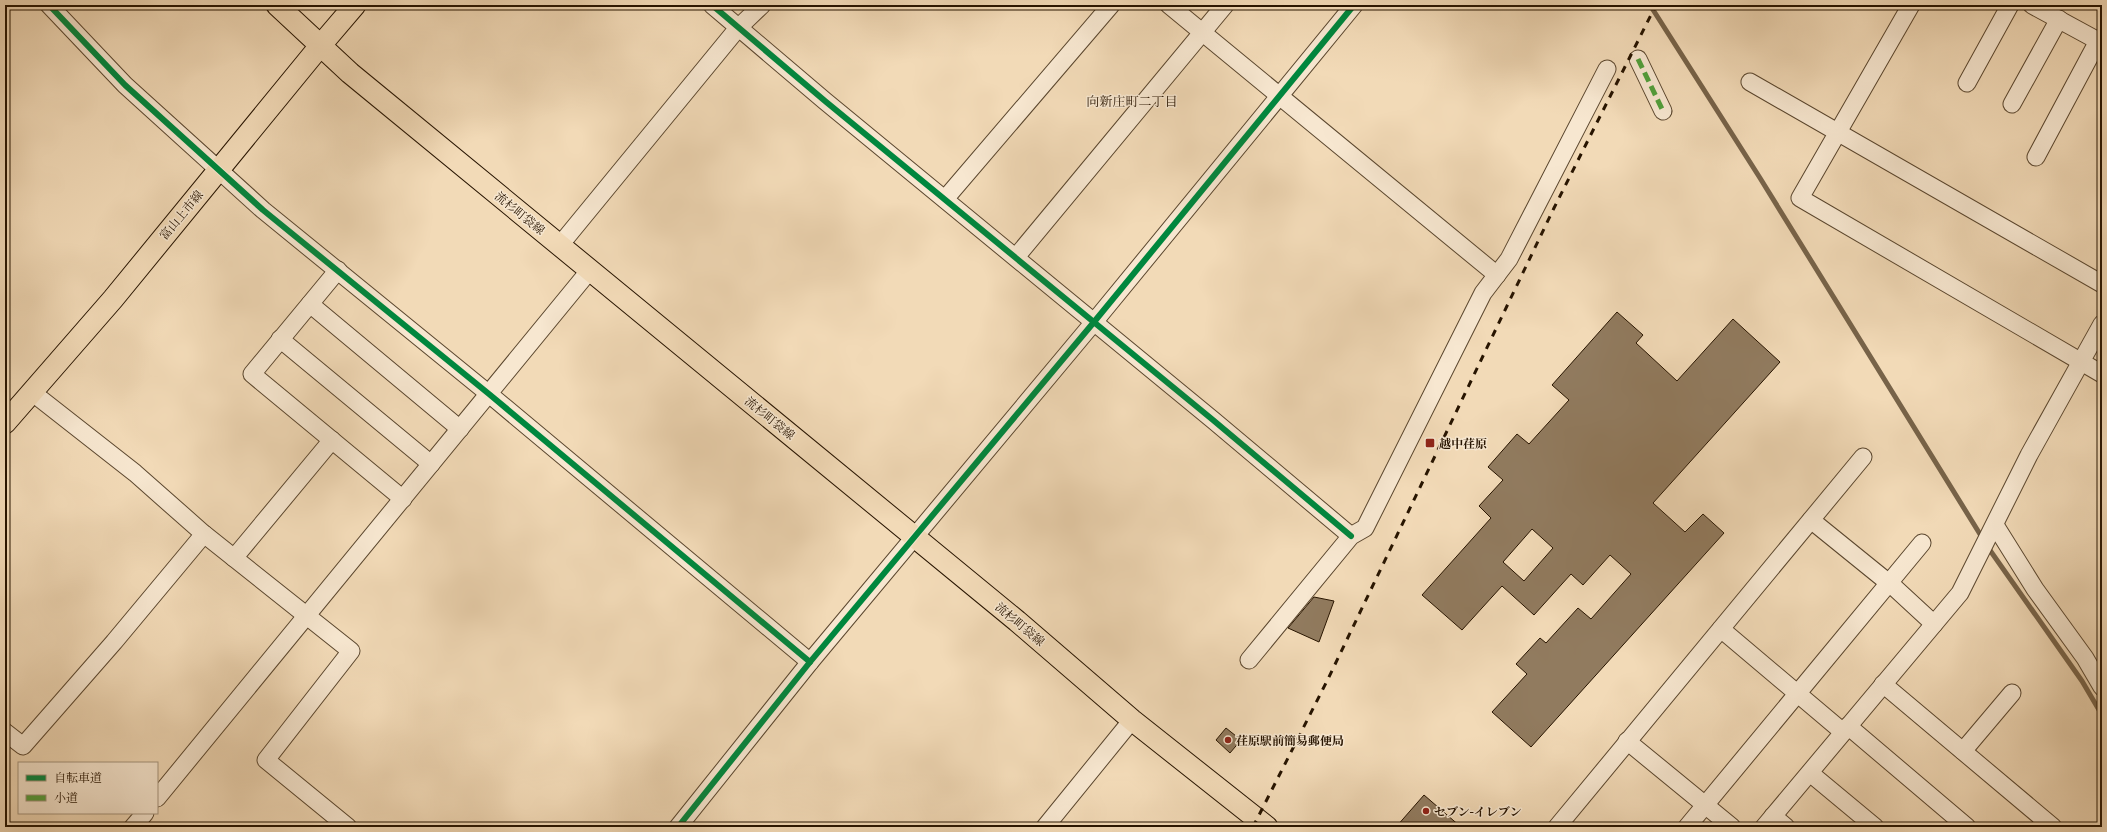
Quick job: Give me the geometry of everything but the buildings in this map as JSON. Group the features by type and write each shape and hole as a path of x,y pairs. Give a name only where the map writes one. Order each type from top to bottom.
{"main road":[{"name":"流杉町袋線","path":"277,5 350,73 914,537 1132,720 1267,827"},
{"name":"富山上市線","path":"5,423 33,392 219,170 355,5"}],"street":[{"path":"49,5 125,85 263,210 489,394 810,662"},
{"path":"712,5 1351,536"},
{"path":"560,245 738,28 762,5"},
{"path":"945,199 1111,5"},
{"path":"1169,5 1497,275"},
{"path":"1016,257 1225,5"},
{"path":"678,827 810,662 1094,322 1354,5"},
{"path":"1911,5 1800,198 2081,360 2102,374"},
{"path":"1967,83 2010,5"},
{"path":"2032,5 2100,42 2036,157"},
{"path":"2012,104 2059,20"},
{"path":"1638,59 1663,111"},
{"path":"1249,660 1351,536 1365,528 1483,294 1509,259 1607,69"},
{"path":"1750,82 2102,284"},
{"path":"338,270 280,338 252,374 403,499"},
{"path":"158,797 590,270"},
{"path":"310,304 460,430"},
{"path":"1775,823 1810,773 1960,593 2029,455 2102,324"},
{"path":"280,338 431,464"},
{"path":"33,392 135,473 204,534 351,651 266,760 348,827"},
{"path":"234,558 332,440"},
{"path":"1557,827 1863,457"},
{"path":"1811,520 1889,583 1934,624"},
{"path":"1995,525 2035,589 2085,658 2102,686"},
{"path":"5,732 23,746 114,642 204,534"},
{"path":"1687,827 1922,543"},
{"path":"1721,629 1797,693 1846,729 1967,827"},
{"path":"1883,684 2054,827"},
{"path":"1963,751 2012,693"},
{"path":"1046,827 1132,720"},
{"path":"1627,742 1732,827"},
{"path":"1810,773 1875,827"},
{"path":"133,827 144,814"}],"waterway":[{"path":"1650,5 1760,178 1983,539"},
{"path":"1987,546 2082,681 2102,715"}],"railway":[{"path":"1253,827 1328,679 1554,208 1656,5"}],"marked path":[{"path":"1638,59 1663,111"}],"cycle path":[{"path":"49,5 125,85 263,210 489,394 810,662"},
{"path":"712,5 825,101 1213,420 1351,536"},
{"path":"678,827 810,662 1094,322 1354,5"}],"place":[{"name":"越中荏原","path":"1430,443"},
{"name":"荏原駅前簡易郵便局","path":"1228,740"},
{"name":"セブン-イレブン","path":"1426,811"}],"district":[{"name":"向新庄町二丁目","path":"1132,101"}]}
